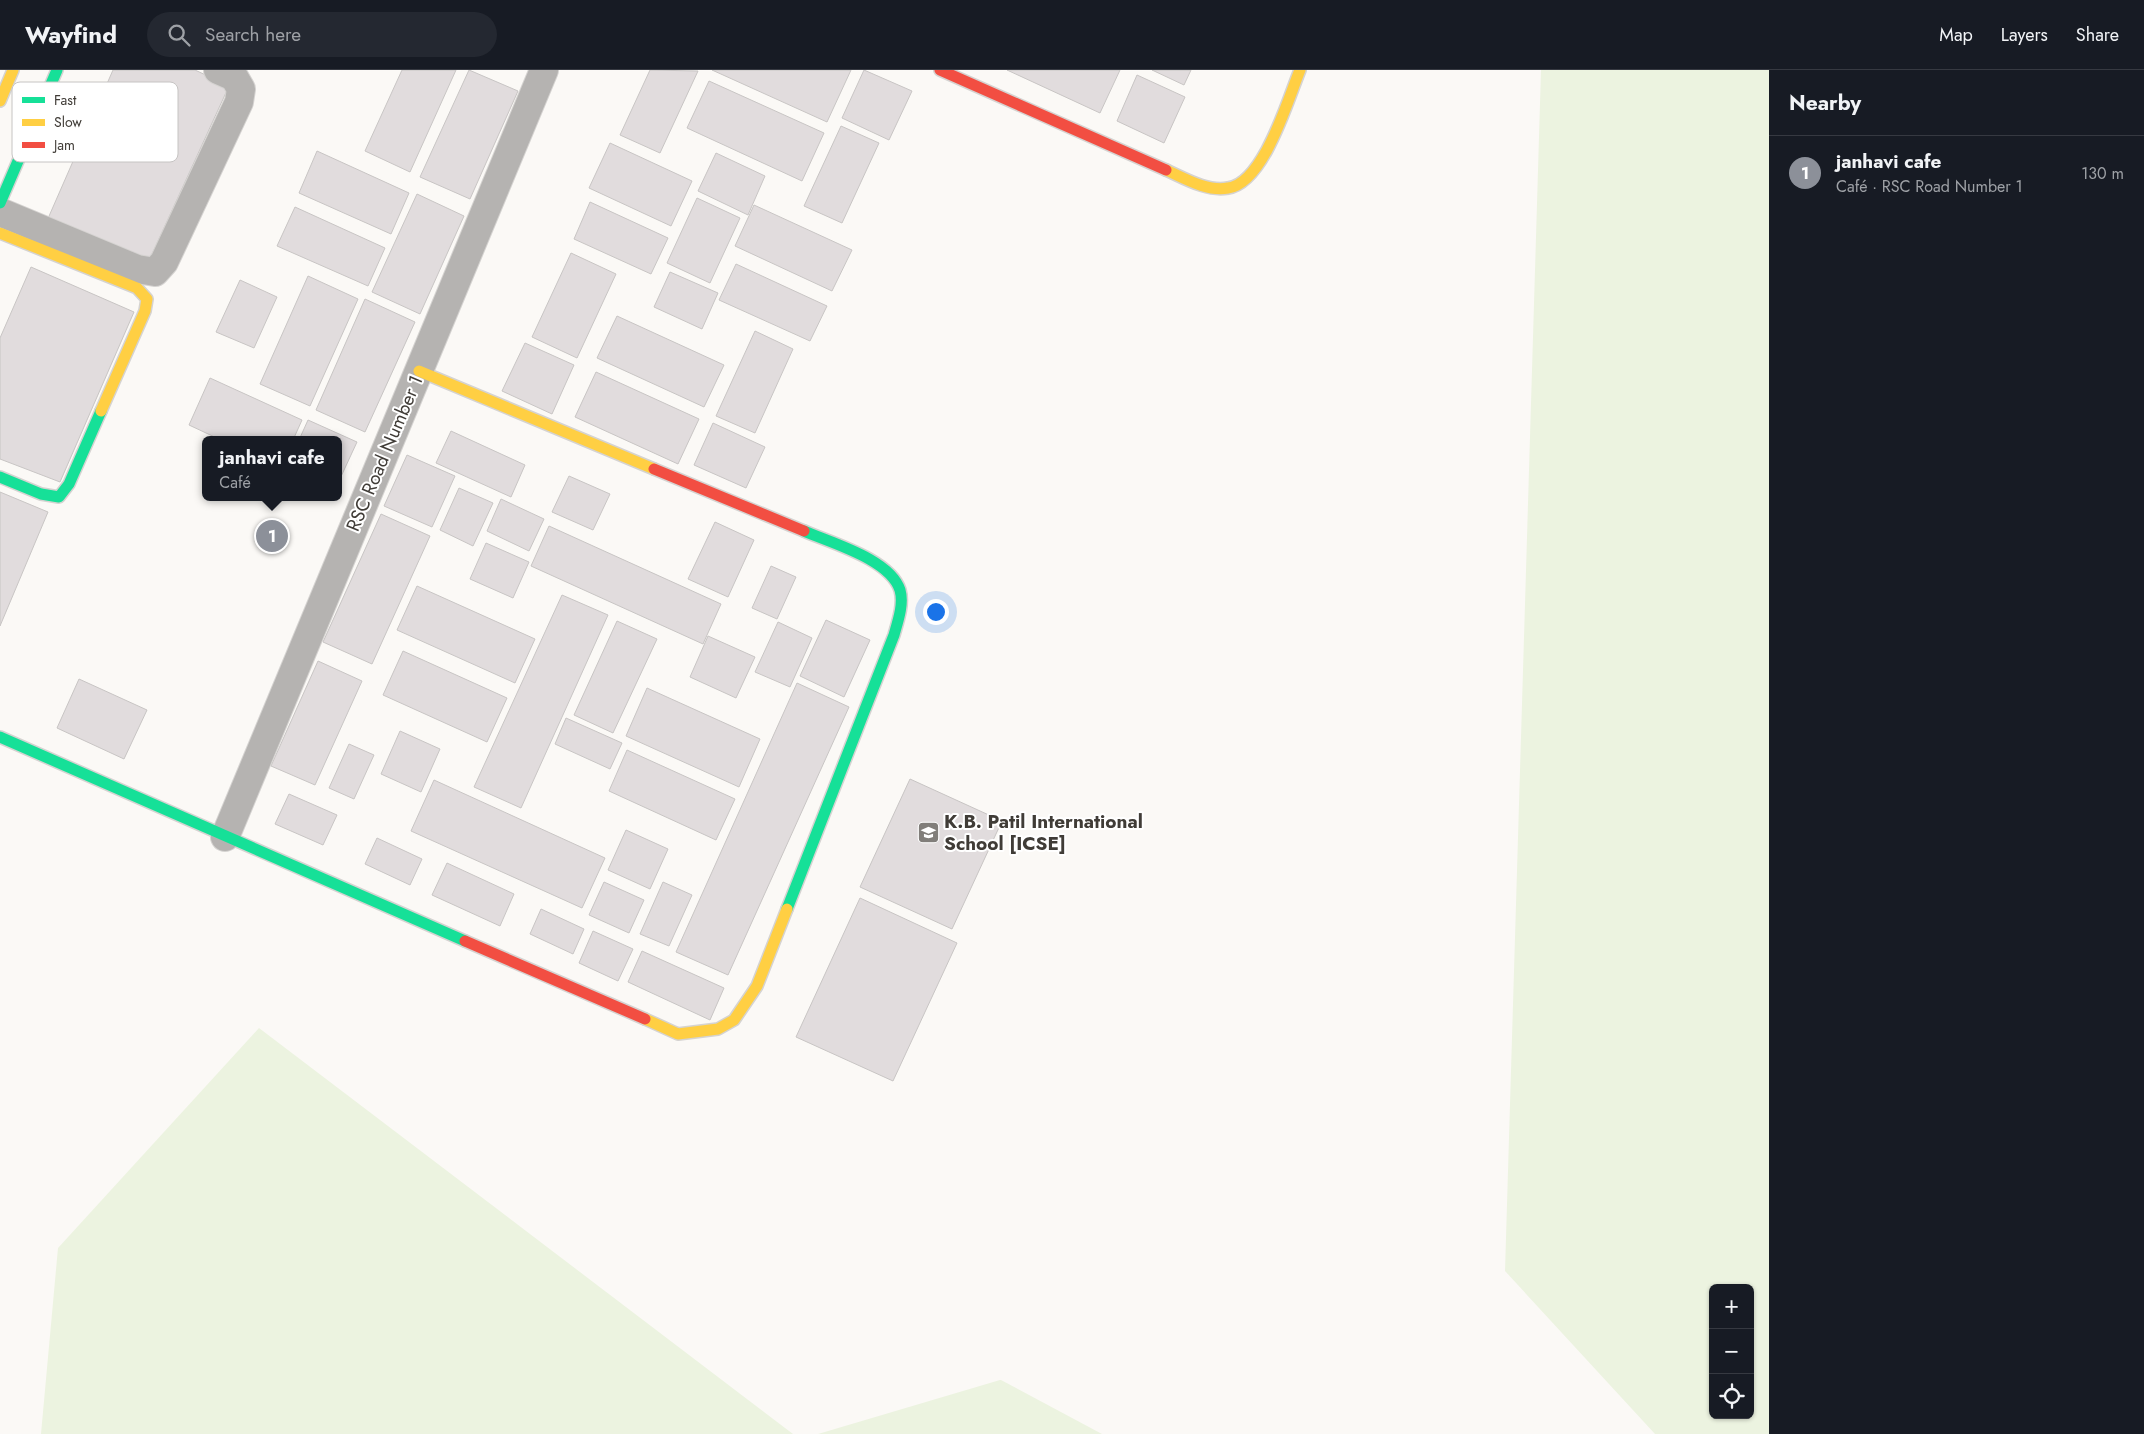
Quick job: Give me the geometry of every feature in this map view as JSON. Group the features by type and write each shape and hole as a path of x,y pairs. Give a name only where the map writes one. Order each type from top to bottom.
{"street":[{"path":"0,101 13,70"},
{"path":"52,82 57,70"},
{"path":"0,212 137,269 155,272 164,262 239,102 241,89 234,77 218,70"},
{"name":"RSC Road Number 1","path":"225,837 544,70"},
{"path":"940,70 1191,181 1213,188 1235,187 1249,178 1262,158 1300,70"},
{"path":"0,203 18,162"},
{"path":"0,234 137,288 146,299 145,311 69,484 59,497 41,494 0,477"},
{"path":"0,737 678,1034 726,1028 743,1011 756,986 894,635 902,605 901,589 887,571 868,558 419,371"}],"green space":[{"path":"1541,70 1769,70 1769,1434 1655,1434 1505,1271"},
{"path":"259,1028 793,1434 41,1434 58,1248"},
{"path":"1000,1380 1102,1434 818,1434"}],"building":[{"path":"113,70 195,70 229,86 147,265 46,223 73,162 178,162 178,82 108,82"},
{"path":"402,70 456,70 410,172 365,151"},
{"path":"469,70 518,91 470,199 420,177"},
{"path":"650,70 698,71 660,153 620,135"},
{"path":"712,70 851,70 827,122"},
{"path":"864,70 912,91 889,140 842,118"},
{"path":"1007,70 1120,70 1100,113"},
{"path":"1152,70 1191,70 1184,85"},
{"path":"1137,75 1185,97 1164,143 1117,121"},
{"path":"709,81 824,133 802,181 687,128"},
{"path":"841,126 879,143 842,223 804,206"},
{"path":"610,143 692,181 671,226 589,188"},
{"path":"317,151 409,193 391,234 299,193"},
{"path":"716,153 765,176 748,215 698,191"},
{"path":"417,194 464,216 420,314 372,292"},
{"path":"697,198 740,218 710,283 667,263"},
{"path":"590,202 668,238 651,274 574,239"},
{"path":"754,205 852,250 832,291 735,246"},
{"path":"295,207 385,248 368,286 277,246"},
{"path":"571,253 616,274 577,358 532,337"},
{"path":"736,264 827,306 810,341 719,300"},
{"path":"31,267 134,312 60,482 0,459 0,338"},
{"path":"670,272 718,293 702,329 654,307"},
{"path":"308,276 358,299 310,406 260,384"},
{"path":"240,280 277,297 254,348 216,332"},
{"path":"365,299 415,322 365,432 316,410"},
{"path":"617,316 724,365 704,407 597,358"},
{"path":"755,331 793,349 755,433 716,416"},
{"path":"525,343 574,365 552,414 502,391"},
{"path":"596,372 699,419 678,464 575,417"},
{"path":"210,378 302,420 295,436 212,436 189,425"},
{"path":"308,420 357,442 342,474 342,436 301,436"},
{"path":"713,423 765,447 746,488 694,465"},
{"path":"451,431 525,465 511,497 436,463"},
{"path":"407,455 455,476 432,527 384,506"},
{"path":"569,476 610,494 593,530 552,512"},
{"path":"459,488 493,503 473,546 440,530"},
{"path":"0,492 48,512 0,626"},
{"path":"501,499 544,519 529,551 487,531"},
{"path":"381,514 430,536 372,664 323,642"},
{"path":"715,522 754,540 728,597 688,579"},
{"path":"549,526 721,604 703,644 531,566"},
{"path":"486,543 529,562 513,598 470,579"},
{"path":"771,566 796,577 777,619 752,608"},
{"path":"417,586 535,639 515,683 397,630"},
{"path":"562,595 608,615 521,808 474,787"},
{"path":"826,620 870,640 844,697 800,676"},
{"path":"617,621 657,639 613,733 574,715"},
{"path":"778,622 812,638 790,687 755,672"},
{"path":"708,636 755,657 736,698 690,677"},
{"path":"403,651 507,698 487,742 383,695"},
{"path":"318,661 362,681 315,785 271,766"},
{"path":"79,679 147,710 124,759 57,728"},
{"path":"797,683 849,707 728,975 676,952"},
{"path":"647,688 760,739 739,787 626,736"},
{"path":"566,718 622,743 610,769 555,744"},
{"path":"400,731 440,749 421,792 381,774"},
{"path":"349,744 374,755 354,799 329,788"},
{"path":"627,750 735,799 716,840 609,791"},
{"path":"910,779 1002,821 952,929 860,887"},
{"path":"434,780 605,858 582,908 411,831"},
{"path":"289,794 337,815 323,845 275,824"},
{"path":"626,830 668,849 650,889 608,870"},
{"path":"377,838 422,859 410,885 365,864"},
{"path":"447,863 514,894 500,926 432,895"},
{"path":"604,882 644,900 629,933 589,915"},
{"path":"663,882 692,895 669,946 640,934"},
{"path":"860,898 957,943 893,1081 796,1037"},
{"path":"541,909 584,929 573,954 530,934"},
{"path":"593,931 633,949 618,981 579,963"},
{"path":"642,951 724,988 710,1020 628,982"}],"traffic: fast":[{"path":"52,82 57,70"},
{"path":"0,203 18,162"},
{"path":"0,477 41,494 59,497 69,484 101,411"},
{"path":"787,909 894,635 901,601 900,590 894,579 885,569 858,553 804,531"},
{"path":"0,737 465,941"}],"traffic: slow":[{"path":"0,101 13,70"},
{"path":"1166,170 1196,184 1212,188 1228,188 1241,183 1253,172 1273,138 1300,70"},
{"path":"0,233 137,288 147,299 145,311 101,411"},
{"path":"419,371 654,469"},
{"path":"645,1019 678,1034 718,1029 734,1020 757,986 787,909"}],"traffic: jam":[{"path":"940,70 1166,170"},
{"path":"654,469 804,531"},
{"path":"465,941 645,1019"}],"place":[{"name":"janhavi cafe","path":"272,536"},
{"name":"K.B. Patil International School [ICSE]","path":"928,832"}]}
